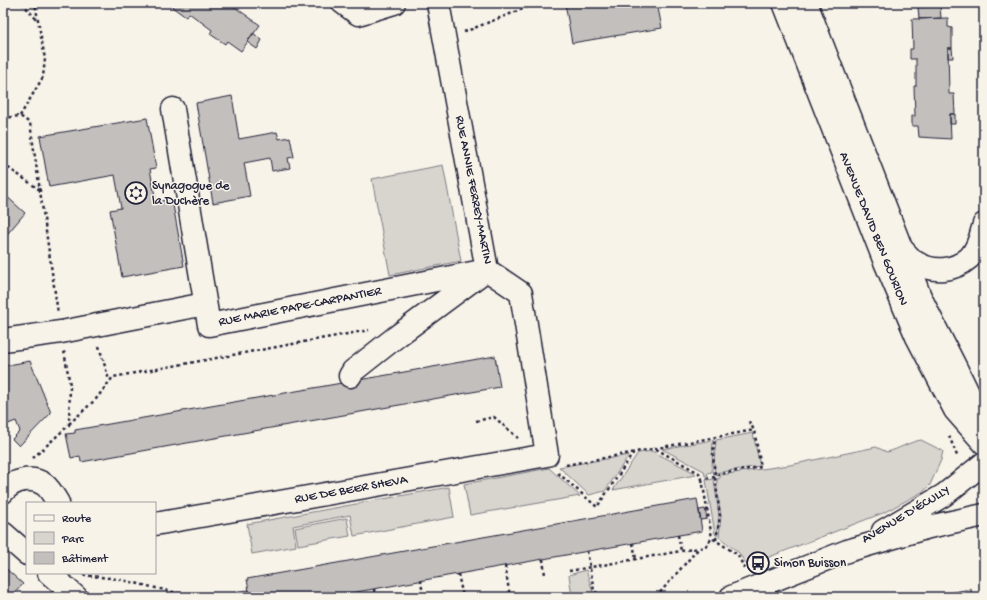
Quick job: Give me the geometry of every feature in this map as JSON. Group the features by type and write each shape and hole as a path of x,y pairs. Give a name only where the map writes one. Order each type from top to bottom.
{"street":[{"path":"343,3 358,14 394,3"},
{"name":"RUE ANNIE FERREY-MARTIN","path":"438,3 487,270 521,293 553,460"},
{"name":"AVENUE DAVID BEN GOURION","path":"784,3 883,257 917,337 955,410 984,444"},
{"name":"AVENUE DAVID BEN GOURION","path":"806,3 899,246 940,340 972,400 984,429"},
{"name":"RUE MARIE PAPE-CARPANTIER","path":"173,109 209,325 487,270"},
{"path":"899,246 915,263 933,270 952,268 970,257 980,240 984,224"},
{"path":"350,376 396,336 487,270"},
{"path":"3,340 61,332 205,304"},
{"name":"RUE DE BEER SHEVA","path":"156,524 553,460"},
{"name":"AVENUE D'ÉCULLY","path":"847,551 944,495 984,463"},
{"path":"3,492 9,485 27,478 45,485 57,502"},
{"name":"AVENUE D'ÉCULLY","path":"731,597 847,551 929,527 984,515"},
{"path":"3,533 26,553"},
{"path":"50,574 76,597"}],"path":[{"path":"22,3 37,20"},
{"path":"20,116 43,76 45,59 35,3"},
{"path":"460,33 538,3"},
{"path":"3,118 20,116 30,123 70,385 68,425"},
{"path":"3,164 40,190"},
{"path":"94,326 109,380"},
{"path":"27,478 27,464 96,399 109,380 113,377 383,328 396,336"},
{"path":"702,479 715,477 719,474 761,467 754,430 748,420"},
{"path":"553,460 656,448 754,430"},
{"path":"715,437 713,454 720,516 716,540"},
{"path":"569,570 705,547 712,538 702,479 699,473 656,448"},
{"path":"678,535 681,551"},
{"path":"712,538 738,555 754,588"},
{"path":"633,543 636,559"},
{"path":"656,597 699,548"},
{"path":"587,551 594,591 604,597"},
{"path":"543,559 545,575"},
{"path":"505,566 510,597"},
{"path":"458,574 463,597"},
{"path":"78,575 118,579 194,597"},
{"path":"421,580 423,597"},
{"path":"374,589 375,597"}],"green space":[{"path":"443,165 461,261 390,275 372,179"},
{"path":"753,433 760,466 715,473 714,462 716,440"},
{"path":"713,440 712,472 707,473 708,476 705,476 704,471 662,449"},
{"path":"921,440 943,451 941,460 930,485 924,491 883,513 764,559 763,556 748,561 749,564 747,565 738,552 719,537 721,516 717,493 717,479 720,478 720,475 790,465 876,447 887,452"},
{"path":"652,451 695,473 696,475 613,490 638,453"},
{"path":"629,455 605,491 589,495 559,467"},
{"path":"549,468 580,496 470,515 464,484"},
{"path":"714,479 719,516 717,536 715,534 706,480"},
{"path":"449,487 454,517 354,536 350,515 293,526 296,546 252,554 247,524"},
{"path":"347,518 350,536 298,545 295,528"},
{"path":"586,570 593,592 599,597 572,597 569,575"}],"building":[{"path":"175,3 229,3 260,25 241,51 227,41 225,44 210,34 212,30 189,13 186,17 172,7"},
{"path":"565,3 657,3 662,28 572,43"},
{"path":"940,6 941,18 919,19 918,7"},
{"path":"948,18 948,27 952,28 952,48 948,48 949,94 954,94 955,114 950,114 951,139 919,137 918,126 912,126 912,116 915,116 914,86 916,86 916,59 910,59 910,49 913,49 912,19"},
{"path":"253,33 262,40 257,49 247,42"},
{"path":"948,48 952,48 953,58 948,58"},
{"path":"232,96 239,139 277,132 279,139 290,137 294,157 288,158 290,168 272,171 270,158 244,163 250,196 213,203 196,103"},
{"path":"950,114 955,114 955,124 950,124"},
{"name":"Synagogue de la Duchère","path":"147,118 156,168 150,169 156,202 172,199 184,266 122,277 110,210 121,208 115,175 49,187 40,136"},
{"path":"3,193 25,213 3,239"},
{"path":"495,356 500,387 81,462 80,456 71,458 66,434 75,433 75,430"},
{"path":"30,361 51,413 19,446 12,439 20,431 16,421 8,424 3,411 3,366"},
{"path":"697,499 702,531 328,597 250,597 247,579"},
{"path":"705,509 707,519 701,520 699,510"},
{"path":"3,566 23,584 11,597 3,597"},
{"path":"971,589 972,597 924,597"},
{"path":"249,590 250,597 239,597 238,591"}],"place":[{"name":"Synagogue de la Duchère","path":"136,193"},
{"name":"Simon Buisson","path":"758,563"}]}
